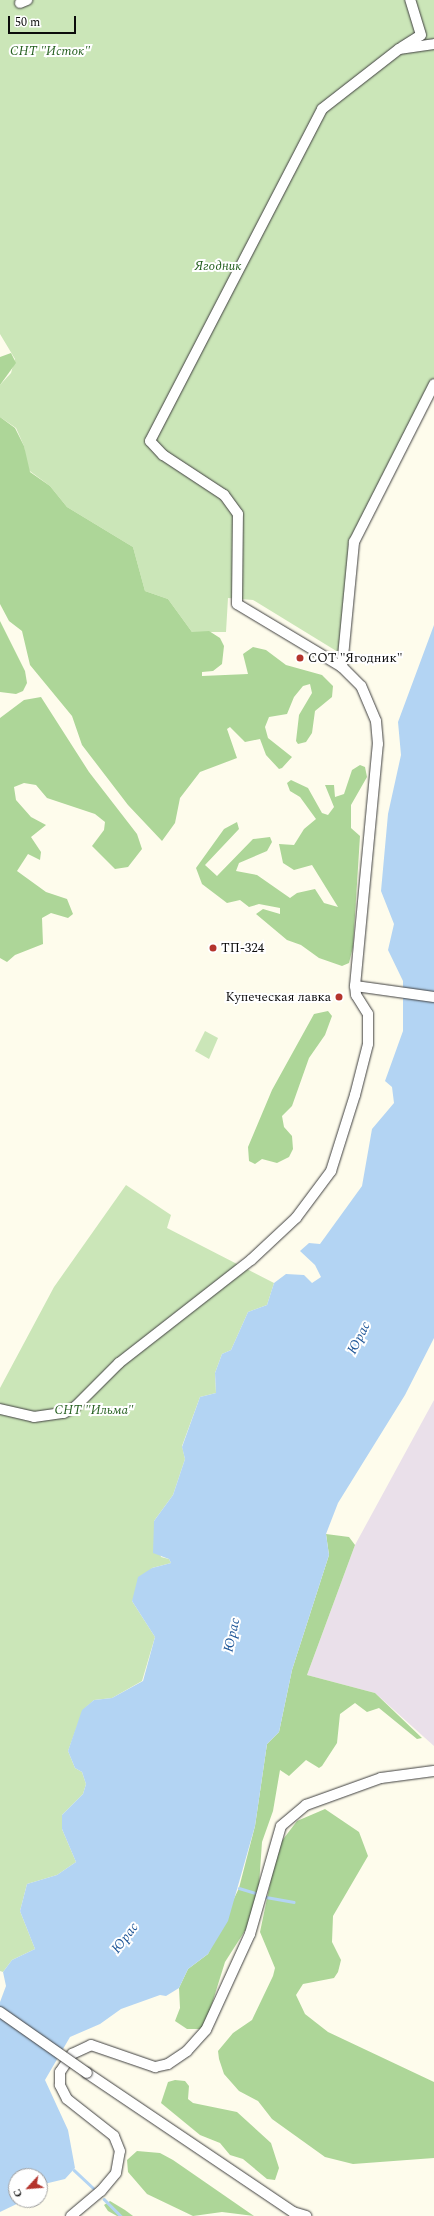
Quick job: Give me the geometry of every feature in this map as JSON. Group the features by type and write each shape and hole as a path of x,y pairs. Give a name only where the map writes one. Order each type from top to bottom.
{"street":[{"path":"0,1409 34,1417 64,1413 76,1406 119,1363 251,1260 313,1198 331,1171 368,1044 368,1014 356,995 355,986 378,744 370,702 361,686 342,667 237,604 238,514 224,496 163,455 150,441 322,109 421,35 410,0"},
{"path":"399,50 434,44"},
{"path":"342,667 354,542 434,384"},
{"path":"355,986 434,997"},
{"path":"71,2216 101,2191 116,2173 120,2151 114,2136 67,2099 60,2085 60,2072 72,2054 91,2045 155,2067 168,2064 187,2051 206,2030 247,1941 281,1826 306,1805 381,1778 434,1771"},
{"path":"0,2012 87,2073 293,2212 306,2216"}],"shaded area":[{"path":"434,1400 434,1746 375,1693 307,1675 355,1545"}],"green space":[{"name":"Ягодник","path":"0,0 434,0 434,393 351,542 338,652 253,600 228,598 226,632 192,632 168,599 145,591 133,547 67,507 50,486 27,469 24,446 16,428 0,417 0,385 11,373 15,359 0,334"},
{"path":"11,353 16,363 0,385 0,357"},
{"path":"0,417 15,428 24,446 30,472 50,486 67,507 133,547 145,591 168,599 192,632 209,631 220,638 224,646 222,664 213,671 202,672 202,676 248,674 243,654 253,647 266,650 286,665 322,675 333,686 332,697 315,711 312,733 306,742 298,744 296,741 299,715 312,693 310,684 303,686 294,697 287,714 269,717 265,727 268,738 292,757 282,768 279,769 266,755 260,739 245,742 230,727 227,729 237,758 200,772 180,798 175,823 162,841 128,805 82,745 72,716 30,665 22,631 9,621 0,604"},
{"path":"0,621 25,671 27,683 23,691 16,694 0,692"},
{"path":"41,697 89,772 137,834 142,849 128,867 115,869 92,846 104,830 105,822 95,814 47,798 36,785 24,783 14,787 16,800 31,817 46,825 31,837 41,852 40,860 28,854 17,871 46,892 67,899 73,914 68,918 51,913 42,918 43,944 15,955 7,962 0,958 0,718 24,700"},
{"path":"360,765 365,767 367,777 351,805 351,828 360,836 353,947 349,963 342,966 319,958 301,945 287,940 256,914 263,909 280,914 280,908 259,904 249,907 240,900 227,903 202,884 196,868 224,829 237,822 239,829 205,865 217,876 253,839 270,837 272,842 267,851 239,863 236,871 257,875 290,898 297,893 315,889 324,903 338,907 312,865 294,870 283,863 279,844 294,845 304,829 316,819 300,797 290,791 287,783 291,780 308,788 322,813 328,815 334,807 325,785 334,785 335,797 344,794 352,770"},
{"path":"328,1011 332,1016 325,1035 309,1058 292,1106 282,1116 284,1127 292,1136 293,1149 289,1157 277,1163 262,1159 255,1164 249,1161 248,1147 272,1090 314,1014"},
{"path":"205,1031 218,1038 209,1059 195,1051"},
{"name":"СНТ \"Ильма\"","path":"126,1185 171,1215 167,1228 274,1283 267,1305 248,1312 231,1350 222,1354 215,1373 216,1393 200,1397 182,1446 185,1459 173,1495 154,1521 161,1557 169,1559 171,1563 152,1568 132,1601 155,1637 142,1681 112,1698 94,1700 83,1710 68,1751 75,1768 82,1772 86,1784 83,1794 62,1815 62,1829 76,1862 57,1875 27,1884 20,1911 35,1949 12,1960 3,1972 0,1971 0,1388 54,1287"},
{"path":"326,1534 349,1537 355,1545 307,1675 375,1693 422,1738 417,1739 379,1708 367,1712 355,1703 340,1714 337,1743 322,1766 319,1768 306,1760 289,1776 280,1770 273,1811 262,1842 259,1885 248,1926 225,1962 206,2023 201,2029 187,2029 175,2021 180,2008 179,1988 188,1969 208,1954 239,1888 255,1826 267,1744 279,1732 292,1670 329,1555"},
{"path":"325,1809 359,1832 368,1856 333,1916 332,1942 341,1960 338,1972 334,1978 303,1984 296,1995 305,2014 328,2032 434,2082 434,2158 353,2164 325,2157 272,2119 258,2101 239,2091 224,2074 219,2059 218,2051 233,2033 252,2020 273,1976 275,1968 260,1932 278,1846 297,1821"},
{"path":"175,2080 185,2081 189,2086 188,2099 193,2103 237,2112 271,2143 279,2168 275,2180 267,2179 243,2159 230,2155 220,2143 200,2135 161,2103 168,2082"},
{"path":"137,2151 160,2153 173,2160 254,2216 222,2212 193,2216 147,2194 128,2172 127,2160"},
{"path":"110,2201 133,2216 117,2216 108,2211 104,2205"}],"water":[{"name":"Юрас","path":"434,625 434,1338 405,1395 338,1503 326,1534 329,1555 292,1670 279,1732 267,1744 255,1826 228,1921 208,1954 188,1969 179,1988 166,1996 160,1995 121,2009 100,2024 70,2037 45,2080 68,2130 75,2168 65,2179 48,2183 48,2168 8,2168 8,2208 0,2212 0,2002 6,1986 3,1972 12,1960 35,1949 20,1911 27,1884 57,1875 76,1862 62,1829 62,1815 83,1794 86,1784 82,1772 75,1768 68,1751 82,1710 94,1700 112,1698 143,1681 155,1637 132,1601 138,1577 152,1568 171,1563 169,1559 153,1553 154,1521 173,1495 185,1459 182,1447 200,1397 216,1393 215,1373 222,1354 231,1350 248,1312 267,1305 274,1283 286,1274 304,1275 312,1283 321,1277 315,1265 300,1251 309,1243 320,1244 362,1186 372,1129 394,1103 392,1087 385,1081 403,1031 403,981 388,950 394,924 381,891 388,814 401,755 398,722"}],"waterway":[{"path":"239,1888 255,1893"},
{"path":"266,1897 294,1902"},
{"path":"74,2170 93,2188"},
{"path":"104,2199 121,2216"}],"place":[{"name":"СОТ \"Ягодник\"","path":"300,658"},
{"name":"ТП-324","path":"213,948"},
{"name":"Купеческая лавка","path":"339,997"}],"park label":[{"name":"СНТ \"Исток\"","path":"50,51"}]}
